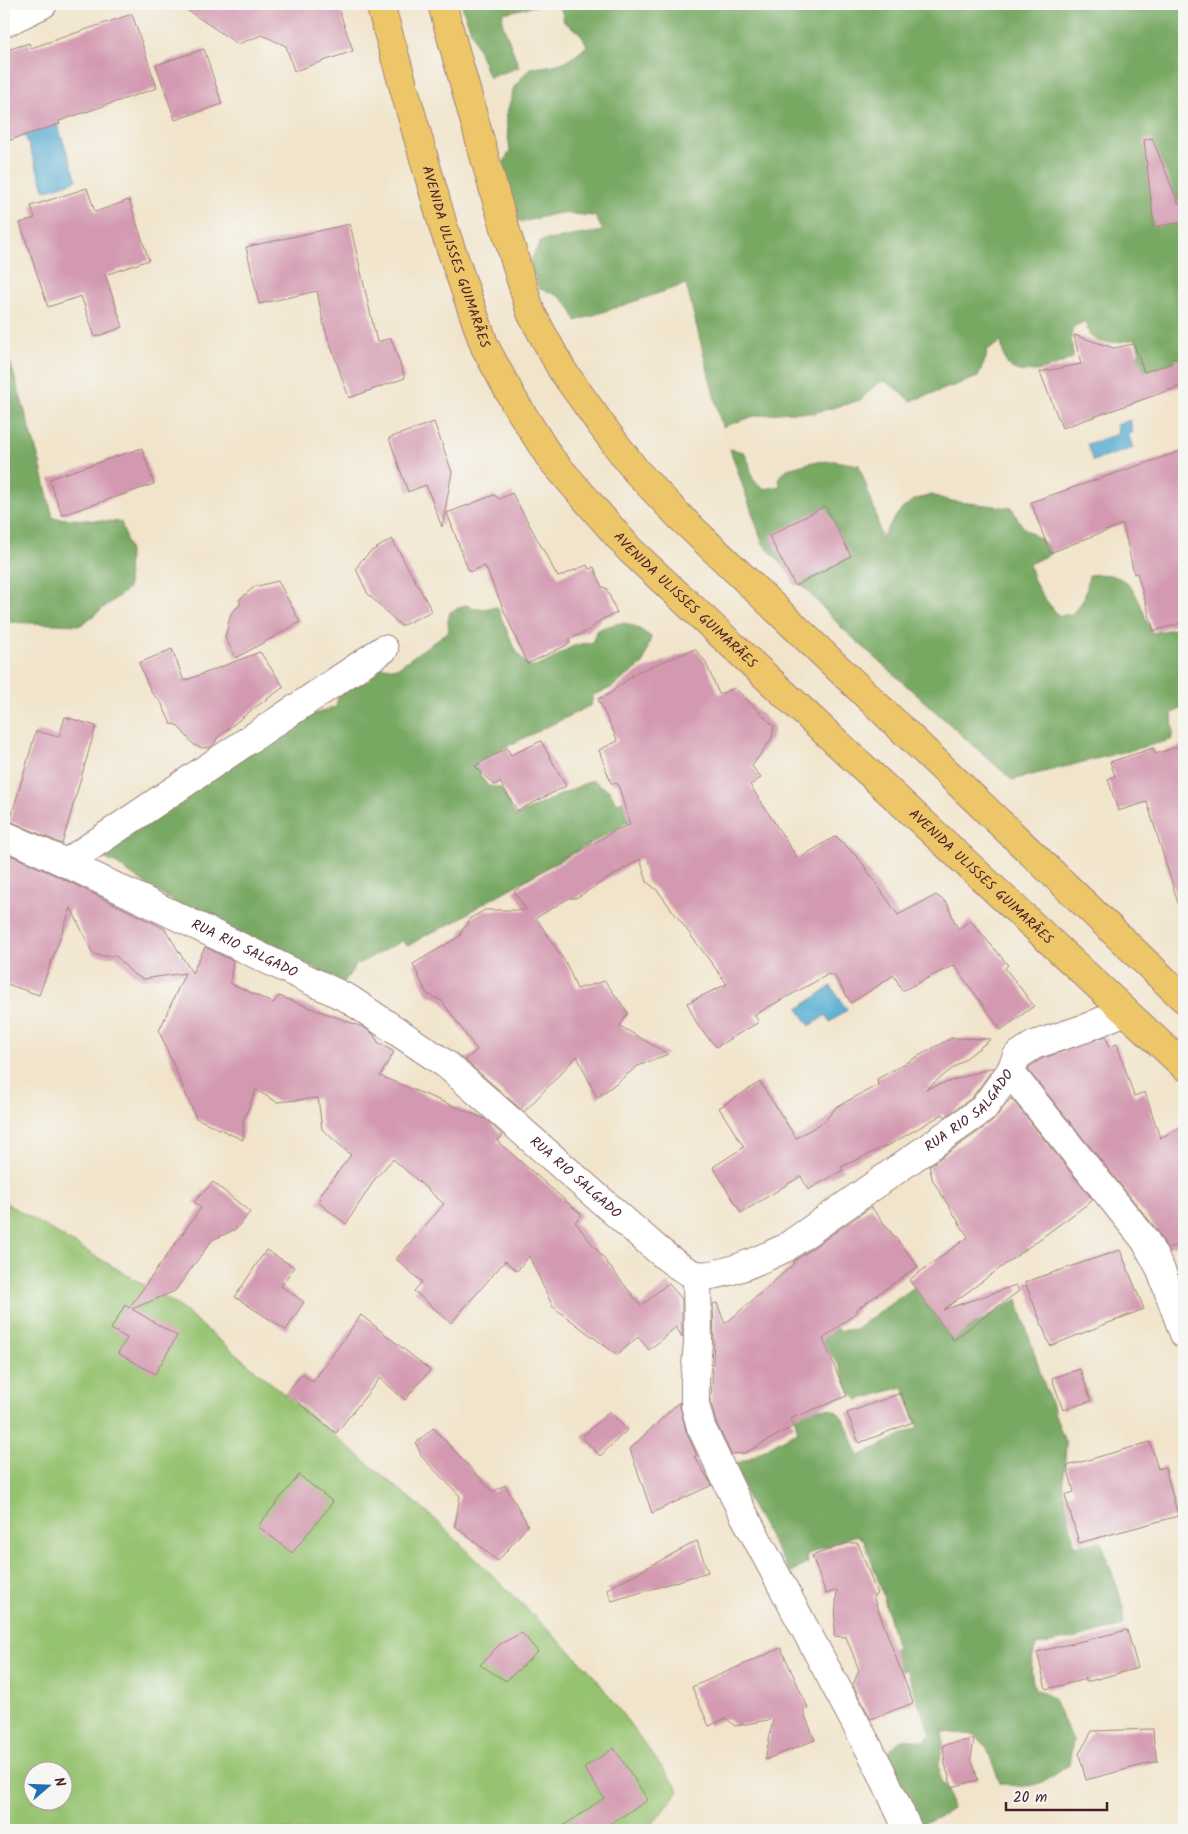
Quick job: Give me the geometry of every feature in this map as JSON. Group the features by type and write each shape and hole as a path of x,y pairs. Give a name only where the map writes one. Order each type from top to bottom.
{"main road":[{"name":"AVENIDA ULISSES GUIMARÃES","path":"380,4 444,229 485,347 514,401 550,458 630,550 1184,1066"},
{"path":"442,4 496,198 531,313 562,370 619,449 636,471 679,516 1184,999"}],"street":[{"path":"4,23 43,4"},
{"path":"66,863 384,649"},
{"name":"RUA RIO SALGADO","path":"4,835 349,999 373,1014 447,1065 652,1246 687,1271 697,1275 721,1273 762,1259 785,1248 983,1109 1010,1072 1017,1056 1034,1045 1086,1028 1125,1011"},
{"path":"1010,1072 1145,1240 1160,1268 1184,1334"},
{"path":"697,1275 698,1342 695,1405 701,1427 735,1498 880,1769 908,1830"}],"green space":[{"path":"461,4 545,4 503,13 502,22 519,67 489,78"},
{"path":"560,4 1184,4 1184,357 1174,360 1174,367 1137,384 1136,354 1140,353 1136,339 1111,343 1098,341 1089,333 1085,321 1073,327 1071,336 1073,358 1038,371 1019,371 1012,368 1005,360 1001,342 987,350 986,358 978,377 911,401 892,385 884,381 877,384 860,400 847,404 813,413 787,412 755,416 722,427 686,284 576,321 570,308 562,299 552,293 539,289 530,261 541,241 603,231 595,216 559,213 521,222 509,212 502,166 510,151 506,117 514,87 530,68 561,63 574,56 587,45 579,32 564,22"},
{"path":"4,341 40,463 53,518 121,522 129,549 128,589 81,625 4,622"},
{"path":"730,449 744,452 753,480 765,489 780,486 779,478 787,469 813,462 834,461 859,465 876,515 881,538 899,512 913,500 932,495 950,501 1012,508 1023,526 1042,540 1048,549 1050,554 1029,564 1037,586 1059,616 1072,614 1083,600 1089,575 1105,574 1126,582 1138,599 1152,633 1184,627 1184,708 1172,713 1173,733 1171,740 1012,780 842,628 763,544"},
{"path":"465,605 480,609 497,607 516,650 527,664 532,666 545,663 573,646 592,643 597,630 613,624 625,623 636,627 651,637 643,664 611,688 593,695 591,705 505,747 477,763 481,776 488,786 501,788 515,816 592,780 610,791 616,803 624,801 632,820 479,906 455,922 426,935 408,946 402,941 356,965 344,982 178,904 117,864 95,854 287,723 336,707 339,693 368,681 379,667 397,668 449,631 448,621 450,612"},
{"path":"4,1202 176,1304 436,1520 591,1672 679,1790 648,1830 4,1830"},
{"path":"799,1279 839,1331 855,1329 916,1286 953,1338 1017,1299 1066,1445 1063,1490 1075,1546 1101,1541 1124,1607 1123,1626 1072,1639 1037,1645 1033,1655 1032,1667 1035,1689 1053,1698 1073,1741 1069,1765 1044,1781 1029,1786 1000,1783 986,1746 976,1735 943,1732 943,1745 939,1764 940,1779 948,1790 952,1809 940,1817 915,1825 885,1758 898,1742 902,1740 925,1741 931,1734 907,1670 897,1670 881,1655 897,1648 882,1591 864,1540 856,1535 806,1555 808,1563 790,1573 748,1500 736,1464 798,1432 794,1414 823,1408 839,1414 844,1420 859,1456 918,1427 903,1387 858,1400 851,1392 839,1365 814,1331"}],"water":[{"path":"57,124 77,180 45,191 25,135"},
{"path":"1130,420 1133,432 1128,434 1133,448 1093,461 1087,444 1118,434 1116,425"},
{"path":"831,986 847,1010 830,1022 826,1015 810,1026 798,1009"}],"building":[{"path":"178,4 337,4 353,51 294,71 286,46 262,35 238,44"},
{"path":"132,14 157,88 59,121 60,124 4,142 4,51 29,43 31,48"},
{"path":"204,49 222,104 175,120 156,65"},
{"path":"1152,138 1178,202 1184,207 1184,222 1154,227 1144,140"},
{"path":"87,188 95,212 129,200 149,260 105,275 123,327 95,337 81,296 48,307 20,223 35,218 31,206"},
{"path":"350,224 377,342 391,338 405,378 349,398 324,326 317,291 259,304 246,247"},
{"path":"1074,335 1114,348 1134,344 1144,372 1184,359 1184,385 1062,428 1040,372 1081,364"},
{"path":"434,422 452,472 442,527 426,485 408,492 389,438"},
{"path":"142,448 154,484 62,515 49,479"},
{"path":"1184,450 1184,622 1154,631 1137,573 1134,574 1123,524 1050,553 1031,502"},
{"path":"512,493 558,577 587,565 589,569 594,567 602,587 606,588 617,613 602,619 588,631 569,639 569,644 527,664 485,566 469,572 447,513 494,495 499,499"},
{"path":"825,506 851,556 795,586 769,536"},
{"path":"392,539 432,611 401,626 368,594 356,569 370,552"},
{"path":"278,581 300,622 236,658 225,637 231,613 241,604 239,600 254,587"},
{"path":"172,649 184,681 260,652 284,687 217,738 210,747 195,746 177,725 171,724 161,702 151,692 139,663"},
{"path":"695,649 705,661 719,694 735,688 774,726 772,738 752,766 761,778 750,785 798,859 836,836 860,860 898,915 936,895 947,903 958,930 970,920 1008,965 1005,968 1034,1006 1001,1030 954,965 902,991 894,975 851,1003 834,975 831,977 829,974 754,1015 759,1022 716,1047 698,1026 687,1003 727,984 658,891 647,882 640,859 576,898 569,898 536,918 567,965 577,989 605,981 628,1013 620,1026 668,1054 638,1066 597,1098 577,1056 524,1112 465,1060 477,1050 442,1001 427,994 413,964 460,936 462,930 468,925 469,919 485,910 526,910 514,891 616,830 630,825 618,784 611,783 599,750 618,741 598,699 609,694 637,672"},
{"path":"65,717 96,726 62,844 10,821 36,731 59,737"},
{"path":"541,741 566,786 517,811 500,782 494,785 475,766 507,748 511,755"},
{"path":"1184,745 1184,902 1178,903 1147,802 1118,811 1108,779 1115,776 1110,762 1153,748 1155,754"},
{"path":"4,852 165,929 192,973 205,947 233,961 230,983 273,1003 279,996 365,1028 373,1034 378,1042 394,1052 380,1076 485,1119 503,1135 497,1141 582,1215 575,1222 641,1306 668,1283 682,1299 682,1337 676,1327 649,1350 638,1337 617,1355 553,1307 529,1256 517,1271 505,1261 451,1323 414,1291 422,1282 396,1259 444,1204 393,1159 375,1179 346,1224 318,1202 323,1191 351,1155 322,1129 318,1098 277,1102 256,1090 243,1121 243,1140 196,1118 159,1031 185,973 143,979 133,974 116,956 93,954 71,908 39,995 7,984 7,978 4,976"},
{"path":"1106,1036 1109,1047 1117,1044 1134,1096 1145,1092 1160,1138 1184,1126 1184,1242 1167,1248 1157,1230 1028,1070 1029,1067 1041,1059"},
{"path":"951,1038 991,1039 926,1089 994,1067 972,1098 945,1117 943,1114 889,1145 841,1167 843,1170 808,1190 801,1176 741,1213 713,1167 744,1147 719,1108 760,1082 796,1138 825,1121 836,1107 878,1085 877,1079"},
{"path":"1011,1098 1093,1200 943,1310 1016,1285 1019,1291 953,1340 909,1280 968,1237 933,1181 929,1166 992,1122"},
{"path":"213,1182 250,1212 236,1229 212,1240 175,1291 132,1309 177,1336 155,1374 118,1353 127,1338 111,1329 125,1305 129,1308 201,1208 194,1202"},
{"path":"871,1207 918,1266 857,1309 858,1311 823,1339 847,1396 790,1419 794,1426 745,1453 731,1454 716,1422 711,1403 714,1342 713,1304 717,1303 725,1324 794,1264 793,1262"},
{"path":"266,1250 294,1267 281,1286 304,1302 286,1330 235,1297"},
{"path":"1120,1250 1144,1309 1050,1346 1025,1282"},
{"path":"361,1315 430,1370 405,1400 380,1378 336,1433 286,1393 302,1374 313,1382"},
{"path":"1080,1369 1091,1401 1063,1410 1052,1378"},
{"path":"901,1393 913,1422 859,1443 847,1413"},
{"path":"679,1402 686,1431 697,1456 694,1456 712,1485 652,1513 630,1449"},
{"path":"610,1411 627,1430 600,1456 582,1437"},
{"path":"433,1428 493,1492 505,1485 528,1525 498,1561 455,1526 460,1496 422,1457 416,1443"},
{"path":"1150,1442 1158,1469 1165,1467 1178,1516 1079,1543 1065,1495 1074,1492 1067,1466"},
{"path":"299,1475 333,1502 292,1553 258,1526"},
{"path":"697,1541 708,1572 612,1601 607,1589"},
{"path":"847,1543 858,1543 877,1594 873,1596 913,1703 871,1719 853,1685 859,1670 846,1637 834,1636 837,1590 826,1594 812,1556"},
{"path":"1127,1630 1138,1668 1086,1682 1086,1679 1046,1689 1037,1652"},
{"path":"522,1633 538,1652 506,1681 480,1665 500,1644"},
{"path":"781,1648 808,1708 803,1711 815,1740 765,1760 773,1719 735,1726 726,1718 709,1726 692,1687"},
{"path":"1153,1729 1158,1761 1086,1780 1079,1754 1092,1731"},
{"path":"974,1739 971,1759 978,1780 952,1787 945,1764 943,1745"},
{"path":"614,1748 648,1800 600,1830 561,1830 560,1828 604,1798 584,1768"}]}
